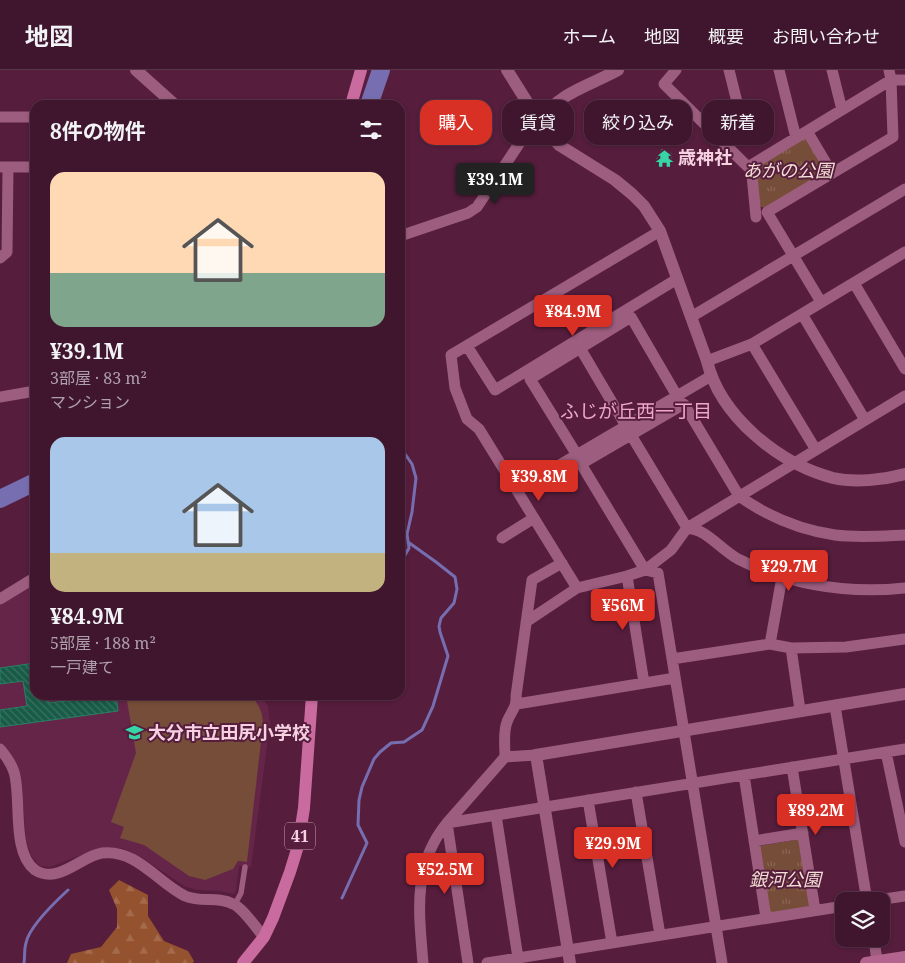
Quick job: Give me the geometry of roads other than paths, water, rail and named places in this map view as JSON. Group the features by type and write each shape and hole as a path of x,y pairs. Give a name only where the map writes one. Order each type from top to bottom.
{"main road":[{"path":"352,100 361,70"},
{"name":"41","path":"243,963 264,937 273,918 298,846 304,808 312,700"},
{"path":"872,962 905,957"}],"street":[{"path":"136,70 169,100"},
{"path":"507,70 526,100"},
{"path":"559,100 618,70"},
{"path":"676,70 664,84 702,121"},
{"path":"729,70 736,100"},
{"path":"779,70 796,138"},
{"path":"832,70 842,110"},
{"path":"726,145 748,167 842,110 890,75"},
{"path":"890,75 905,80"},
{"path":"821,302 767,212 893,137 890,75"},
{"path":"0,116 30,117"},
{"path":"807,131 832,173"},
{"path":"405,234 468,213 478,207 518,145"},
{"path":"559,145 615,180 644,206 660,231 711,376 722,398 744,426 794,463 834,478 858,480 892,478 905,474"},
{"path":"751,165 756,217"},
{"path":"0,258 7,252 4,167 30,168"},
{"path":"691,317 905,189"},
{"path":"577,588 479,429 467,419 456,388 451,355 660,231"},
{"path":"707,361 752,344 905,253"},
{"path":"467,346 495,390 677,279"},
{"path":"854,283 905,369"},
{"path":"802,314 865,420"},
{"path":"577,455 530,378 631,317 677,396"},
{"path":"752,344 816,450"},
{"path":"580,348 687,528 702,533 736,558 782,577 845,590 905,588"},
{"path":"711,376 677,396 581,464 645,570 658,573 722,963"},
{"path":"0,397 30,392"},
{"path":"526,622 577,588 645,570 672,550 687,528 905,396"},
{"path":"517,490 577,455 684,404 739,496 782,520 811,530 851,536 905,535"},
{"path":"502,538 534,518"},
{"path":"423,963 419,901 422,873 429,850 447,823 505,757 506,723 517,704 516,696 532,580 562,563"},
{"path":"627,576 644,683"},
{"path":"770,644 782,577"},
{"path":"0,598 30,581"},
{"path":"672,659 770,644 791,648 846,647 905,638"},
{"path":"791,648 800,710"},
{"path":"517,704 675,678"},
{"path":"505,757 536,754 683,731 905,694"},
{"path":"835,706 866,892"},
{"path":"447,823 905,748"},
{"path":"0,749 9,760 14,772 20,838 28,862 36,870 48,874 59,872 102,853 119,854 152,872 182,894 196,900 224,900 235,904 264,937"},
{"path":"886,752 905,842"},
{"path":"536,754 570,963"},
{"path":"792,767 815,910"},
{"path":"744,775 766,918"},
{"path":"636,792 660,935"},
{"path":"588,800 612,943"},
{"path":"496,815 518,958"},
{"path":"447,823 468,963"},
{"path":"754,841 803,833"},
{"path":"890,898 905,896"},
{"path":"487,963 835,907"},
{"path":"872,962 873,947"}],"lane":[{"path":"235,904 241,893 245,867"}],"waterway":[{"path":"371,100 381,70"},
{"path":"405,454 412,464 416,478 407,534 409,548 405,555"},
{"path":"0,499 30,484"},
{"path":"342,898 367,843 358,825 359,800 362,787 374,759 391,743 404,742 422,730 433,706 448,656 439,626 441,618 454,603 457,589 455,577 408,542"},
{"path":"24,963 25,945 32,930 43,915 68,890"}],"place":[{"name":"歳神社","path":"664,158"},
{"name":"大分市立田尻小学校","path":"134,733"}],"district":[{"name":"ふじが丘西一丁目","path":"636,411"}],"park label":[{"name":"あがの公園","path":"788,171"},
{"name":"銀河公園","path":"785,880"}]}
